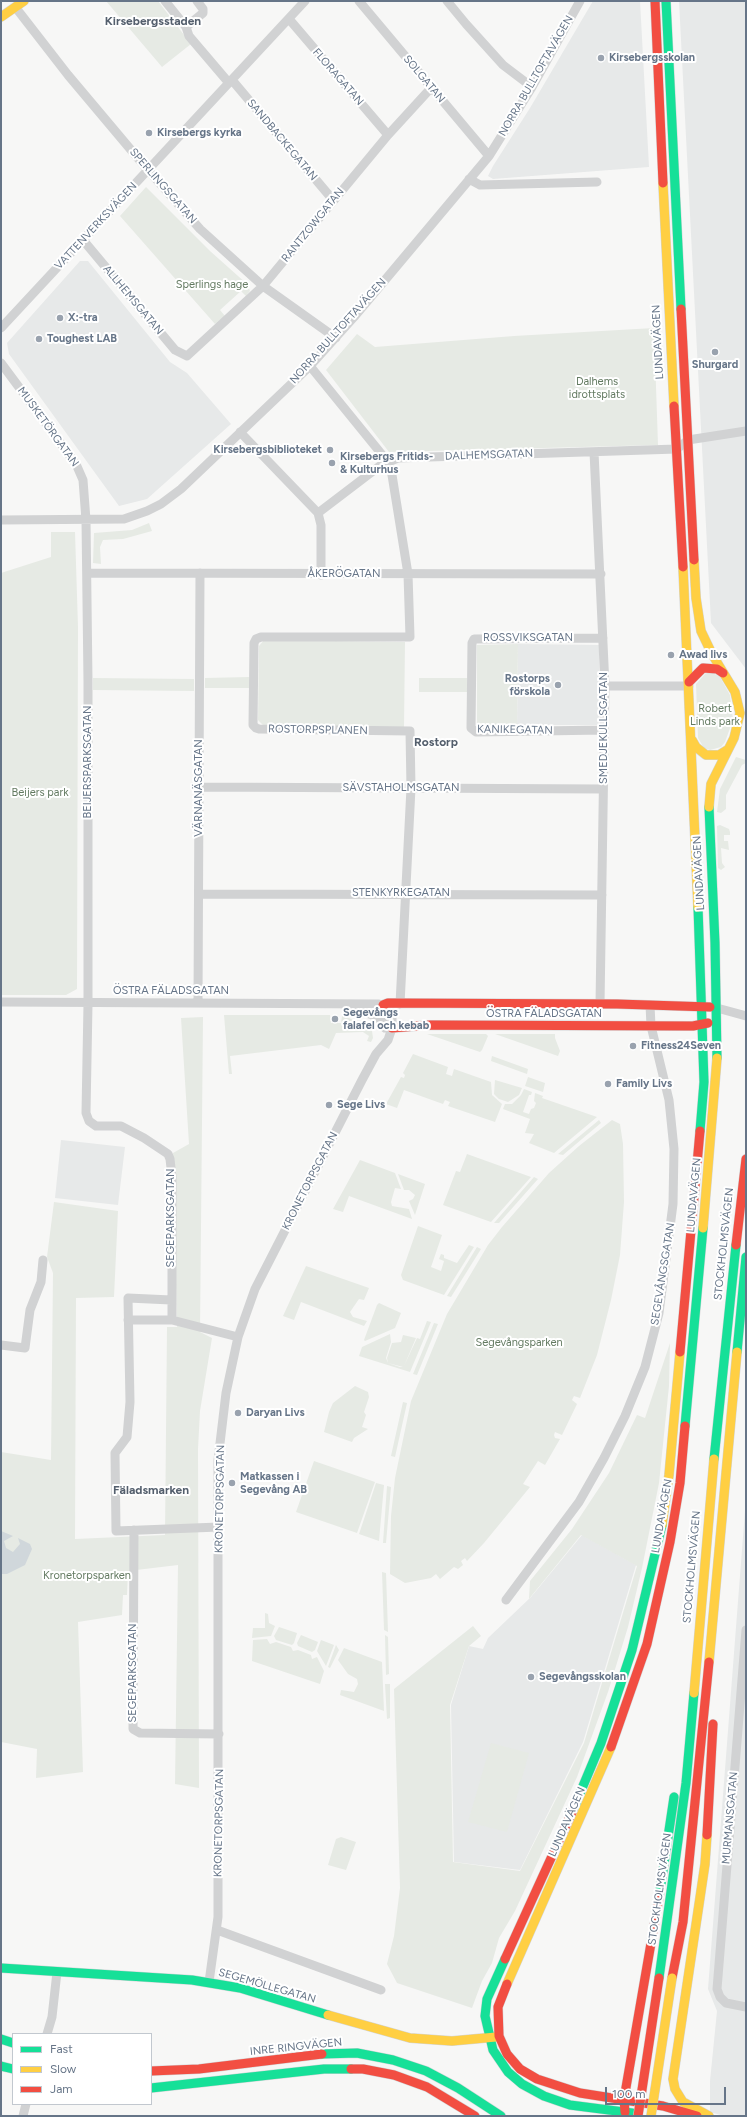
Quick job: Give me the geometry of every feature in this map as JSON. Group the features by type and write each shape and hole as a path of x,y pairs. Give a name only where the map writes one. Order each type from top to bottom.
{"main road":[{"path":"1,17 24,1"},
{"name":"LUNDAVÄGEN","path":"655,1 676,449 692,740 704,1082 678,1389 669,1475 656,1551 632,1650 601,1743 487,1999 485,2016 489,2039 493,2050 508,2072 533,2091 570,2105 658,2116"},
{"name":"LUNDAVÄGEN","path":"666,1 688,440 699,618 701,631 707,644 724,674 731,683 737,697 740,713 734,738 712,784 709,800 717,1008 717,1066 685,1440 679,1490 661,1587 647,1644 606,1761 498,2007 499,2036 513,2062 520,2069 537,2079 580,2093 663,2106 697,2116"},
{"path":"689,684 703,668 710,667 717,669 724,674"},
{"path":"731,683 746,698"},
{"path":"734,738 746,722"},
{"path":"692,740 696,747 706,754 719,755 727,750"},
{"name":"ÖSTRA FÄLADSGATAN","path":"383,1005 650,1004 702,1005 717,1008"},
{"name":"ÖSTRA FÄLADSGATAN","path":"388,1028 430,1025 702,1026 717,1019"},
{"name":"STOCKHOLMSVÄGEN","path":"638,2116 686,1783 704,1568 730,1291 746,1158"},
{"path":"651,2116 672,1978 683,1922 693,1830 724,1478 746,1257"},
{"path":"708,2116 683,2102 675,2089 673,2079 705,1864 714,1711 724,1478"},
{"path":"678,1764 704,1568"},
{"path":"625,2112 624,2099 651,1952 675,1786"},
{"name":"SEGEMÖLLEGATAN","path":"1,1968 57,1972 143,1975 209,1982 240,1988 377,2030 410,2038 452,2041 489,2039 499,2036"},
{"path":"1,2039 12,2043"},
{"name":"INRE RINGVÄGEN","path":"152,2071 200,2069 320,2054 357,2053 393,2060 426,2071 458,2088 501,2116"},
{"path":"152,2088 324,2069 363,2069 394,2075 427,2087 475,2116"}],"street":[{"name":"SANDBACKEGATAN","path":"165,1 186,27 189,36 333,200"},
{"path":"186,27 203,14 203,9 197,1"},
{"name":"VATTENVERKSVÄGEN","path":"1,328 305,1"},
{"name":"SOLGATAN","path":"359,1 489,156"},
{"path":"448,1 466,24 503,65 532,87"},
{"name":"NORRA BULLTOFTAVÄGEN","path":"1,520 124,519 148,511 161,504 181,489 310,366 336,338 489,156 532,87 580,1"},
{"name":"SPERLINGSGATAN","path":"16,8 68,75 148,171 200,229 263,286 336,338"},
{"name":"FLORAGATAN","path":"288,19 388,135"},
{"name":"RANTZOWGATAN","path":"187,356 263,286 388,135 431,88"},
{"path":"469,179 480,185 597,182"},
{"name":"ALLHEMSGATAN","path":"83,240 175,350 187,356"},
{"name":"MUSKETÖRGATAN","path":"1,363 76,464 83,480 86,520"},
{"path":"310,366 388,462 392,475 408,574"},
{"path":"676,449 688,440 746,431"},
{"path":"240,432 318,513 321,525 321,574"},
{"name":"DALHEMSGATAN","path":"318,513 388,462 398,458 676,449"},
{"name":"SMEDJEKULLSGATAN","path":"594,452 601,574 605,686 600,1004"},
{"name":"BEIJERSPARKSGATAN","path":"86,520 88,1004"},
{"name":"ÅKERÖGATAN","path":"87,573 601,574"},
{"name":"VÄRNANÄSGATAN","path":"198,1002 200,894 200,573"},
{"name":"ROSTORPSPLANEN","path":"408,574 410,637 261,637 256,639 254,643 253,725 259,729 410,731 411,788"},
{"name":"ROSSVIKSGATAN","path":"472,684 472,643 474,639 603,638"},
{"name":"KANIKEGATAN","path":"472,684 472,728 476,732 604,730"},
{"path":"605,686 689,684"},
{"name":"SÄVSTAHOLMSGATAN","path":"199,787 604,789"},
{"path":"400,1004 411,788"},
{"name":"STENKYRKEGATAN","path":"200,894 406,893 602,895"},
{"name":"ÖSTRA FÄLADSGATAN","path":"1,1002 88,1004 198,1002 341,1003 383,1005"},
{"name":"ÖSTRA FÄLADSGATAN","path":"341,1003 376,1017 388,1028"},
{"name":"SEGEPARKSGATAN","path":"88,1004 86,1113 89,1121 96,1126 121,1126 144,1138 168,1154 170,1159 172,1177 172,1320"},
{"name":"SEGEVÅNGSGATAN","path":"506,1600 579,1502 604,1458 625,1416 645,1367 659,1313 673,1204 674,1149 665,1078 651,1026 650,1004"},
{"path":"376,1017 383,1005 390,1012 388,1028"},
{"path":"717,1008 746,1016"},
{"path":"717,1019 735,1013"},
{"name":"KRONETORPSGATAN","path":"209,1982 217,1930 219,1734 218,1460 226,1393 238,1337 258,1284 376,1054 388,1040 388,1028"},
{"path":"1,1345 25,1348 30,1310 41,1282 43,1260"},
{"path":"171,1300 128,1298 130,1402 127,1437 115,1453 116,1531 219,1527"},
{"path":"128,1320 172,1320 238,1337"},
{"name":"SEGEPARKSGATAN","path":"134,1530 133,1729 140,1734 219,1734"},
{"name":"MURMANSGATAN","path":"746,1630 717,1990 720,1997 726,2003 746,2007"},
{"path":"217,1930 381,1990"},
{"path":"47,2033 52,2017 57,1972"},
{"path":"23,2116 26,2105"}],"shaded area":[{"name":"Kirsebergsskolan","path":"593,1 640,1 649,167 493,179 488,176 493,166 530,108"},
{"path":"679,1 746,1 746,669 711,623"},
{"path":"80,261 88,261 170,362 187,373 231,424 147,499 119,506 9,354 7,343"},
{"name":"Rostorps förskola","path":"518,644 599,645 600,725 517,725"},
{"path":"61,1140 125,1147 118,1205 55,1198"},
{"path":"746,1498 746,2116 724,2116 710,2112 710,2081 717,2011 708,1989"},
{"path":"1,1531 13,1536 4,1541 6,1548 13,1552 20,1544 18,1538 30,1544 32,1549 25,1565 7,1574 1,1574"},
{"name":"Segevångsskolan","path":"582,1535 636,1565 583,1742 520,1870 454,1862 451,1705 469,1646 483,1649 488,1638 531,1597"}],"green space":[{"path":"106,1 158,1 191,44 162,67"},
{"name":"Sperlings hage","path":"146,187 210,251 247,284 250,291 246,296 241,291 220,310 225,316 215,324 120,216"},
{"name":"Dalhems idrottsplats","path":"654,328 658,445 389,452 326,370 357,334 375,347 514,336"},
{"path":"149,523 152,531 123,539 103,540 100,547 101,564 93,563 94,533 132,530"},
{"name":"Beijers park","path":"51,532 75,532 78,627 77,989 66,995 1,995 1,573 51,557"},
{"path":"264,640 405,642 404,727 265,727 258,720 259,646"},
{"path":"518,644 517,725 477,725 477,645"},
{"name":"Robert Linds park","path":"711,672 720,677 730,695 733,720 725,742 721,747 710,750 704,748 698,738 696,684 705,674"},
{"path":"249,677 249,688 205,688 205,678"},
{"path":"93,678 194,679 194,691 93,690"},
{"path":"419,678 467,678 467,692 419,692"},
{"path":"736,757 746,760 746,763 742,765 726,795 726,809 721,813 717,812 720,789"},
{"path":"720,825 729,829 730,832 730,835 724,835 724,841 728,841 729,850 721,848 722,863 725,867 721,870 718,868 717,826"},
{"path":"224,1015 330,1015 331,1023 341,1023 342,1016 345,1016 369,1028 372,1031 373,1038 371,1042 367,1041 369,1036 363,1032 336,1033 329,1049 321,1045 230,1056 232,1074 229,1074"},
{"name":"Kronetorpsparken","path":"203,1017 200,1332 212,1338 200,1411 198,1449 199,1788 175,1784 178,1565 128,1571 127,1595 123,1595 122,1615 78,1622 83,1772 36,1778 37,1749 1,1742 1,1452 51,1460 53,1273 47,1257 54,1202 118,1211 114,1297 76,1298 75,1539 165,1535 167,1327 177,1327 173,1153 189,1144 181,1018"},
{"path":"427,1034 486,1034 488,1036 480,1052"},
{"path":"495,1034 555,1034 560,1051 558,1056"},
{"path":"413,1054 448,1067 446,1074 452,1076 454,1069 491,1082 492,1095 502,1104 495,1122 448,1106 450,1102 445,1100 443,1104 404,1090 397,1108 386,1104 401,1077 404,1078 405,1075 403,1073"},
{"path":"492,1056 528,1069 527,1074 491,1061"},
{"path":"528,1077 545,1083 543,1092 525,1086"},
{"path":"495,1080 522,1088 519,1095 508,1102 499,1099 494,1094"},
{"path":"524,1089 532,1092 531,1095 529,1095 523,1112 529,1114 531,1109 534,1108 536,1103 534,1101 535,1093 543,1096 542,1098 597,1117 554,1153 529,1143 534,1134 525,1133 530,1119 503,1109 505,1104 512,1104 521,1095"},
{"path":"599,1120 601,1123 563,1155 558,1154"},
{"name":"Segevångsparken","path":"612,1120 620,1124 623,1144 624,1202 620,1255 611,1300 597,1355 580,1398 574,1396 572,1400 577,1404 562,1435 555,1432 555,1438 560,1439 545,1465 538,1461 523,1484 530,1487 484,1543 467,1561 465,1558 461,1561 463,1565 458,1569 454,1567 440,1579 436,1574 431,1578 405,1583 390,1574 391,1516 395,1478 411,1401 447,1314 488,1245 502,1227 549,1173 579,1146"},
{"path":"467,1154 531,1177 491,1222 443,1205 456,1171 460,1172"},
{"path":"360,1160 395,1173 401,1189 395,1188 391,1202 392,1206 409,1209 412,1219 349,1196 343,1212 333,1209"},
{"path":"398,1174 425,1184 415,1215 409,1201 413,1199 415,1195 409,1190 404,1190"},
{"path":"534,1177 538,1179 499,1223 494,1223"},
{"path":"418,1226 442,1235 431,1267 441,1271 444,1261 439,1259 441,1254 444,1255 444,1258 457,1263 469,1245 474,1247 444,1295 403,1280 401,1275"},
{"path":"477,1247 481,1249 451,1297 447,1296"},
{"path":"306,1266 369,1288 364,1300 359,1299 350,1312 353,1317 367,1321 364,1326 301,1302 294,1320 283,1316"},
{"path":"379,1303 401,1313 395,1328 365,1341 364,1340"},
{"path":"427,1321 431,1322 410,1372 359,1356 362,1347 390,1334 391,1342 386,1358 388,1363 387,1358 392,1343 401,1342 403,1335 416,1338 404,1366 417,1338 420,1339"},
{"path":"434,1323 438,1324 417,1375 413,1374"},
{"path":"670,1343 669,1386 659,1483 642,1568 628,1627 608,1692 577,1777 515,1911 499,1938 492,1963 482,1981 472,2008 397,1983 387,1964 394,1936 400,1888 394,1689 473,1626 481,1636 469,1646 450,1705 453,1862 520,1871 584,1743 637,1566 581,1535 529,1599 530,1581 572,1529 609,1473 637,1415 645,1418"},
{"path":"355,1386 368,1392 369,1397 364,1412 366,1415 362,1427 368,1429 354,1438 352,1442 324,1432 333,1403"},
{"path":"403,1402 407,1403 395,1457 391,1456"},
{"path":"314,1461 375,1482 357,1533 296,1512"},
{"path":"376,1483 384,1485 379,1541 359,1534"},
{"path":"387,1486 391,1487 386,1543 383,1543"},
{"path":"382,1572 386,1573 388,1632 384,1630"},
{"path":"265,1613 268,1614 269,1623 275,1626 271,1636 252,1638 253,1628 265,1628"},
{"path":"279,1627 297,1633 292,1645 276,1640 274,1636"},
{"path":"301,1635 318,1642 315,1650 312,1652 298,1646 297,1643"},
{"path":"385,1635 388,1637 389,1674 386,1675"},
{"path":"267,1639 270,1644 276,1642 291,1647 293,1651 298,1650 311,1655 312,1659 317,1657 324,1671 320,1684 252,1661 253,1640"},
{"path":"321,1640 334,1645 326,1666 317,1651"},
{"path":"336,1645 339,1650 330,1668 328,1667"},
{"path":"344,1648 382,1662 384,1711 340,1695 341,1690 354,1692 358,1684 357,1679 348,1674 338,1660"},
{"path":"385,1684 390,1684 390,1718 387,1719"},
{"path":"491,1743 529,1753 507,1832 468,1822"},
{"path":"341,1837 356,1842 346,1870 328,1865 336,1839"}],"traffic: fast":[{"path":"666,1 681,309"},
{"path":"709,807 715,943 717,1058"},
{"path":"698,907 704,1082 700,1131"},
{"path":"685,1426 703,1228"},
{"path":"714,1459 736,1245"},
{"path":"737,1352 746,1257"},
{"path":"573,1810 601,1743 632,1650 662,1525"},
{"path":"659,1978 686,1783 694,1693"},
{"path":"659,1897 674,1797"},
{"path":"505,1959 487,1999 485,2016 493,2050 508,2072 522,2084 544,2096 570,2105 632,2113"},
{"path":"1,1968 192,1980 240,1988 328,2015"},
{"path":"1,2039 12,2043"},
{"path":"322,2054 357,2053 393,2060 426,2071 458,2088 501,2116"},
{"path":"1,2066 12,2069"},
{"path":"152,2088 324,2069 351,2069"}],"traffic: slow":[{"path":"1,17 24,1"},
{"path":"663,183 674,406"},
{"path":"694,560 696,598 701,631 712,654 735,692 740,713 734,738 711,784 709,807"},
{"path":"683,567 698,907"},
{"path":"692,740 696,747 706,755 719,755 727,750"},
{"path":"703,1228 717,1058"},
{"path":"662,1525 669,1475 680,1352"},
{"path":"709,1662 737,1352"},
{"path":"694,1693 714,1459"},
{"path":"507,1984 611,1747"},
{"path":"707,1835 705,1864 673,2079 675,2089 683,2102 709,2116"},
{"path":"651,2116 672,1978"},
{"path":"328,2015 410,2038 452,2041 496,2037"}],"traffic: jam":[{"path":"655,1 663,183"},
{"path":"681,309 694,560"},
{"path":"674,406 683,567"},
{"path":"689,682 703,668 717,669 723,673"},
{"path":"383,1005 388,1003 617,1004 710,1007"},
{"path":"392,1028 430,1025 693,1026 708,1023"},
{"path":"680,1352 700,1131"},
{"path":"736,1245 746,1159"},
{"path":"611,1747 647,1644 670,1542 680,1483 685,1426"},
{"path":"672,1978 683,1922 709,1662"},
{"path":"707,1835 713,1724"},
{"path":"505,1959 573,1810"},
{"path":"625,2112 624,2099 659,1897"},
{"path":"638,2116 659,1978"},
{"path":"507,1984 498,2007 499,2036 507,2054 520,2069 537,2079 580,2093 663,2106 697,2116"},
{"path":"152,2071 199,2069 322,2054"},
{"path":"351,2069 363,2069 394,2075 427,2087 475,2116"}],"place":[{"name":"Kirsebergsskolan","path":"601,58"},
{"name":"Kirsebergs kyrka","path":"149,133"},
{"name":"X:-tra","path":"60,318"},
{"name":"Toughest LAB","path":"39,339"},
{"name":"Shurgard","path":"715,352"},
{"name":"Kirsebergsbiblioteket","path":"330,450"},
{"name":"Kirsebergs Fritids- & Kulturhus","path":"332,463"},
{"name":"Awad livs","path":"671,655"},
{"name":"Rostorps förskola","path":"558,685"},
{"name":"Segevångs falafel och kebab","path":"335,1019"},
{"name":"Fitness24Seven","path":"633,1046"},
{"name":"Family Livs","path":"608,1084"},
{"name":"Sege Livs","path":"329,1105"},
{"name":"Daryan Livs","path":"238,1413"},
{"name":"Matkassen i Segevång AB","path":"232,1483"},
{"name":"Segevångsskolan","path":"531,1677"}],"district":[{"name":"Kirsebergsstaden","path":"153,21"},
{"name":"Rostorp","path":"436,742"},
{"name":"Fäladsmarken","path":"151,1490"}]}
